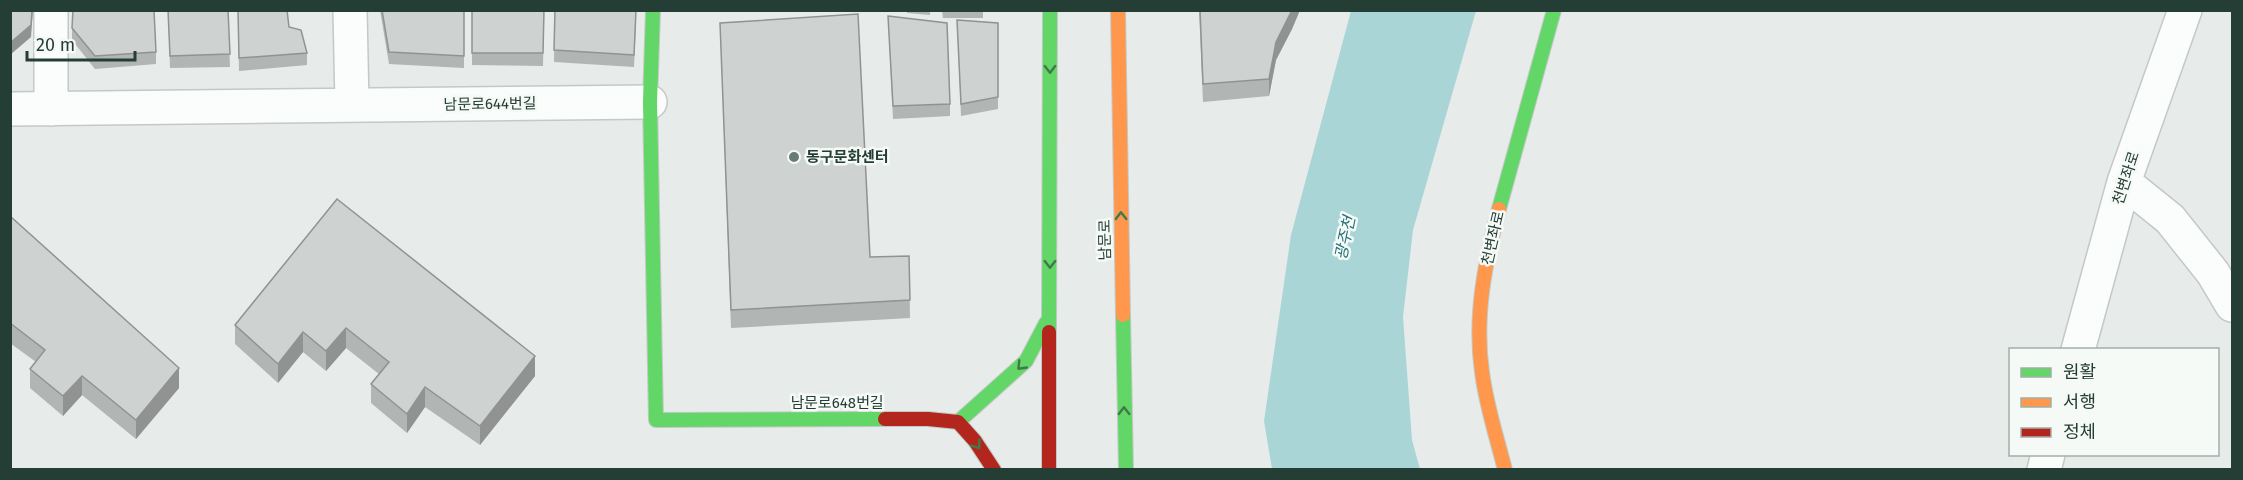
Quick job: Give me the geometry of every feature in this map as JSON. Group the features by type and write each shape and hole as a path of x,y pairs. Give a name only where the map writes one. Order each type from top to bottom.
{"main road":[{"path":"650,102 653,10"},
{"path":"1049,470 1050,10"},
{"name":"남문로","path":"1118,10 1126,470"},
{"name":"천변좌로","path":"1505,470 1491,417 1480,358 1479,326 1483,284 1493,233 1554,10"},
{"name":"남문로648번길","path":"650,102 656,420 928,418 958,422"},
{"path":"994,470 975,441 958,422 1026,361 1050,316"}],"street":[{"path":"51,10 51,109"},
{"path":"350,10 352,105"},
{"name":"천변좌로","path":"2079,348 2124,182 2185,10"},
{"name":"남문로644번길","path":"10,109 650,102"},
{"path":"2124,182 2170,219 2213,273 2232,305"}],"water":[{"name":"광주천","path":"1351,11 1476,11 1413,230 1403,317 1412,440 1420,469 1272,469 1264,421 1291,235"}],"building":[{"path":"10,10 32,10 31,25 10,43"},
{"path":"73,10 154,10 156,52 95,56 72,28"},
{"path":"168,10 228,10 230,54 170,56"},
{"path":"238,10 287,10 289,27 301,30 307,53 239,58"},
{"path":"382,10 464,10 464,56 389,52"},
{"path":"472,10 544,10 543,53 472,53"},
{"path":"555,10 636,10 634,55 554,50"},
{"path":"1200,10 1292,10 1276,42 1269,79 1203,84"},
{"name":"동구문화센터","path":"858,14 870,257 909,256 910,300 731,310 720,23"},
{"path":"888,16 947,23 950,104 893,106"},
{"path":"957,20 998,23 998,97 961,104"},
{"path":"337,199 535,356 480,426 425,387 407,414 371,384 389,362 346,328 326,351 303,332 278,364 235,325"},
{"path":"10,216 179,368 136,420 82,376 63,396 30,369 45,350 10,323"}],"traffic: fast":[{"path":"653,10 650,102 656,420 885,419"},
{"path":"1049,332 1050,10"},
{"path":"1499,209 1554,10"},
{"path":"1123,315 1126,470"},
{"path":"958,422 1026,361 1046,323"}],"traffic: slow":[{"path":"1118,10 1123,315"},
{"path":"1499,209 1485,269 1479,331 1484,384 1505,470"}],"traffic: jam":[{"path":"1049,332 1049,470"},
{"path":"885,419 958,422 975,441 994,470"}],"place":[{"name":"동구문화센터","path":"794,157"}]}
